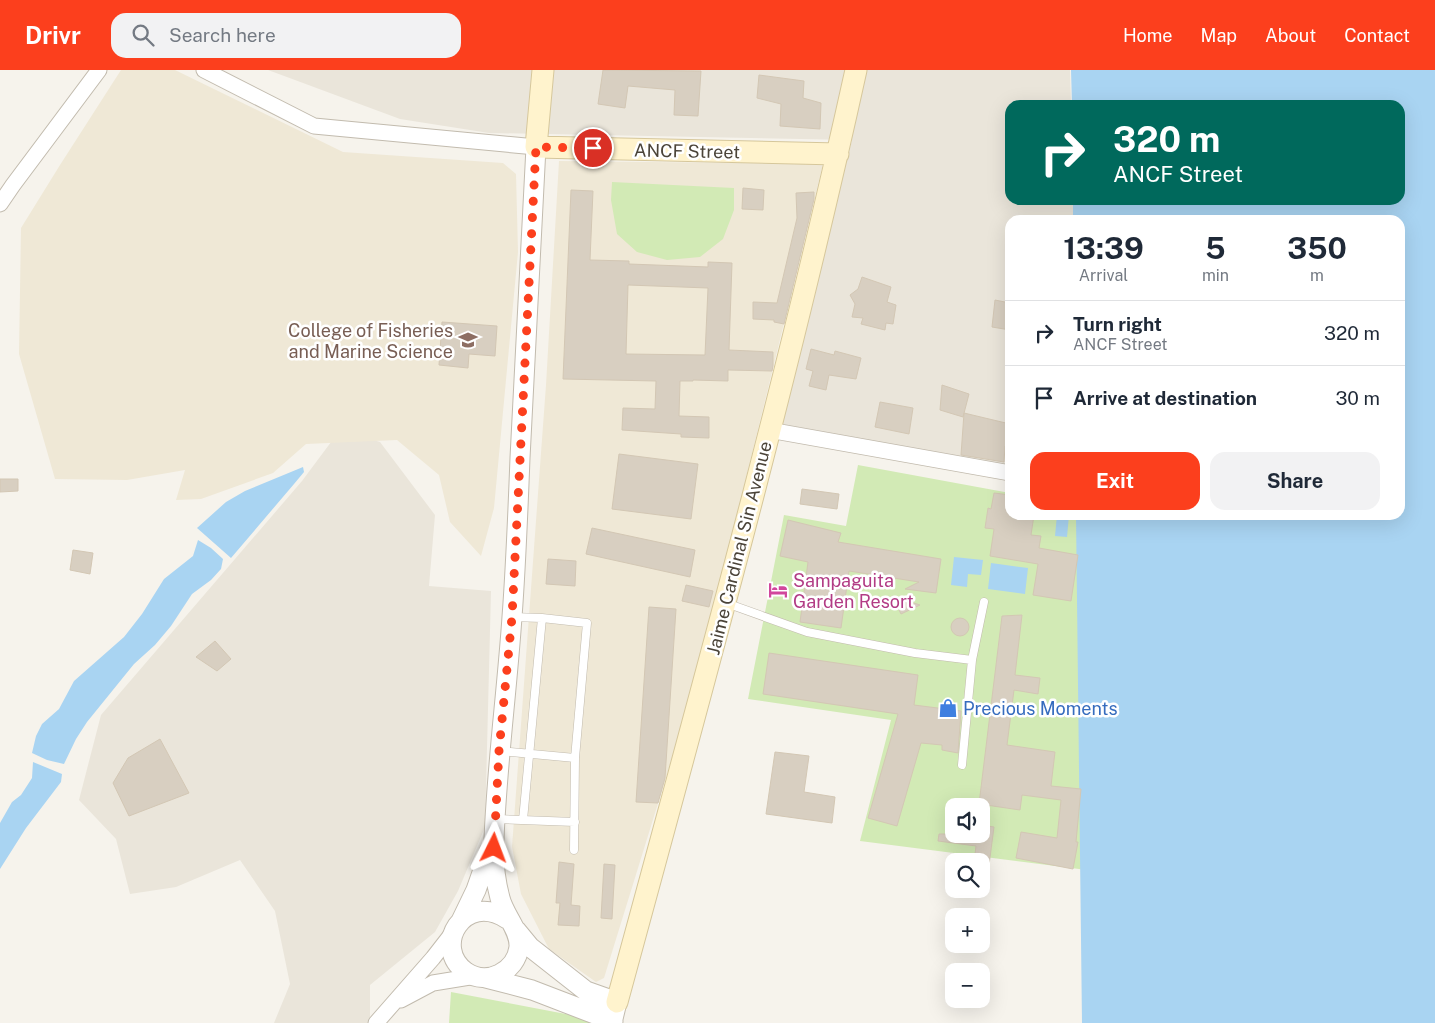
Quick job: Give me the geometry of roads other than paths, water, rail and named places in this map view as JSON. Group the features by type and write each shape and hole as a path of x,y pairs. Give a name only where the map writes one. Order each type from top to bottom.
{"main road":[{"path":"536,147 543,70"},
{"name":"Jaime Cardinal Sin Avenue","path":"614,1016 726,603 838,154 856,70"},
{"name":"ANCF Street","path":"536,147 838,154"}],"street":[{"path":"0,204 12,185 99,70"},
{"path":"204,70 314,126 536,147 512,617 499,751 495,828 496,874 500,898 518,938 519,949 515,960 507,970 497,976 433,983 400,1001 378,1020"},
{"path":"770,430 1005,472"},
{"path":"495,828 476,890 452,939 455,958 467,972 614,1016"},
{"path":"378,1020 433,958 458,925 469,915 478,911 489,910 499,913 511,923 530,947 586,991 614,1016"}],"lane":[{"path":"962,765 972,660 984,602"},
{"path":"726,603 807,632 915,653 972,660"},
{"path":"512,617 587,623 575,758 574,850"},
{"path":"523,820 531,754 542,618"},
{"path":"499,751 575,758"},
{"path":"495,828 523,820 575,822"}],"water":[{"path":"1071,70 1435,70 1435,1023 1082,1023 1076,520 1405,520 1405,215 1073,215 1073,205 1405,205 1405,100 1072,100"},
{"path":"303,467 304,472 231,558 197,528 226,502 245,491"},
{"path":"1057,520 1069,520 1067,537 1055,536"},
{"path":"198,540 223,559 221,569 211,580 192,594 171,626 155,645 134,664 87,722 64,764 47,760 32,753 36,736 42,724 59,709 74,681 124,637 142,614 164,579 193,556"},
{"path":"954,557 983,560 981,575 968,574 967,587 951,585"},
{"path":"991,563 1028,568 1025,594 988,589"},
{"path":"33,762 62,774 61,782 26,828 0,869 0,823 12,802 21,795 32,778"}],"place":[{"name":"College of Fisheries and Marine Science","path":"468,340"},
{"name":"Sampaguita Garden Resort","path":"778,590"},
{"name":"Precious Moments","path":"948,708"}]}
